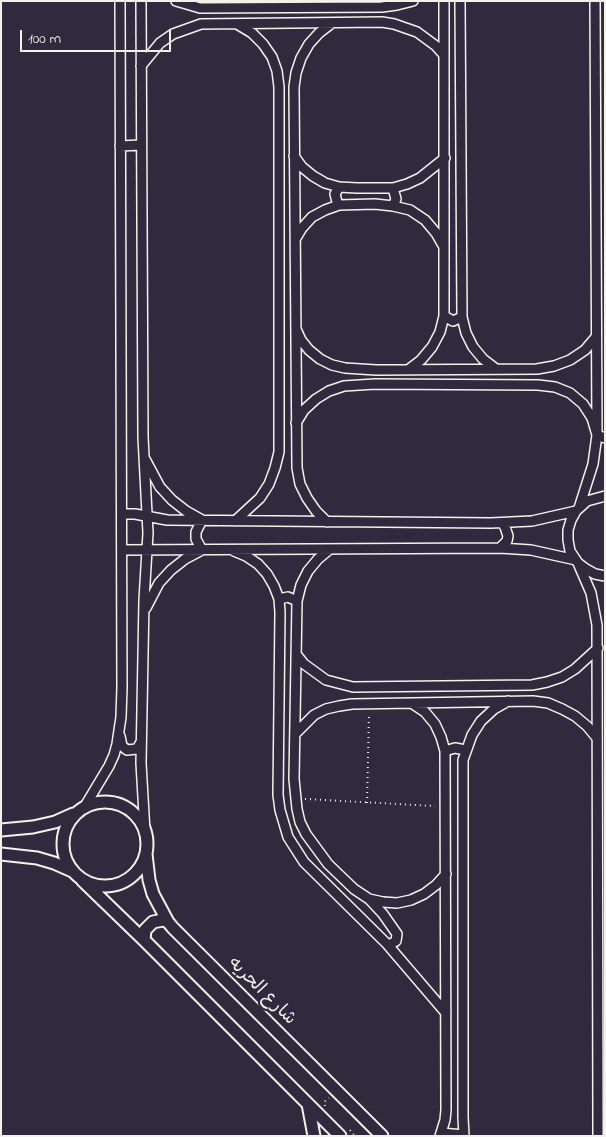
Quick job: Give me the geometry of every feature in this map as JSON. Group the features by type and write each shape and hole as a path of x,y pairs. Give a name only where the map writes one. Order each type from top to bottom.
{"street":[{"path":"85,806 109,766 119,733 122,687 120,1"},
{"path":"82,880 92,885 104,887 125,881 135,874 142,865 147,843 141,770 148,517 143,455 141,1"},
{"path":"176,1 200,8 382,7 397,6 414,1"},
{"path":"408,370 421,360 432,347 440,332 444,316 444,1"},
{"path":"460,1 462,317 466,333 473,347 496,369"},
{"path":"595,1 600,167 596,338 601,436 578,509 571,520 568,530 569,546 591,593 601,623 598,648 597,738 602,933 599,1136"},
{"path":"382,7 384,14 382,22"},
{"path":"200,8 198,18 201,24"},
{"path":"141,66 150,54 166,39 186,28 201,24 382,22 417,32 432,42 444,56"},
{"path":"327,522 311,504 300,484 297,468 294,87 296,73 305,51 319,33 332,23"},
{"path":"235,520 260,498 269,484 279,452 279,87 277,71 272,57 252,33 237,24"},
{"path":"279,87 285,84 294,87"},
{"path":"120,146 141,145"},
{"path":"294,156 302,167 325,183 339,187 357,188 393,188 407,184 420,178 445,158"},
{"path":"339,187 335,194 339,206"},
{"path":"393,188 396,199 393,206"},
{"path":"295,240 302,228 312,217 325,210 339,206 375,204 410,210 425,220 436,233 445,249"},
{"path":"444,316 453,321 462,317"},
{"path":"295,328 309,350 320,359 332,365 345,368 376,370 538,370 570,360 585,350 596,338"},
{"path":"375,384 373,377 376,370"},
{"path":"538,370 541,375 538,385"},
{"path":"296,423 304,410 316,399 329,391 344,386 375,384 538,385 555,386 570,393 583,404 601,436"},
{"path":"279,452 282,455 289,456 296,453"},
{"path":"143,455 150,472 172,500 202,520"},
{"path":"122,514 167,520 502,523 547,518 578,509 587,501 605,496"},
{"path":"202,520 196,532 196,539 202,550"},
{"path":"500,548 508,536 502,523"},
{"path":"122,550 500,548 531,550 577,561 595,574 605,576"},
{"path":"330,549 318,558 308,571 301,585 297,601 295,799 300,822 316,850 341,877 369,898 384,914 397,934 396,941 392,944 387,944"},
{"path":"144,613 159,583 171,570 202,550"},
{"path":"234,550 258,564 267,574 279,599 278,780 283,824 292,844 304,862 387,944 446,1013"},
{"path":"279,599 288,596 297,601"},
{"path":"296,654 304,664 320,676 339,684 353,687 532,685 547,682 568,673 587,660 598,648"},
{"path":"532,685 536,691 533,701"},
{"path":"352,704 350,698 353,687"},
{"path":"413,704 425,712 435,724 445,751 446,1110 441,1134 464,1136 463,771 466,750 472,734 481,721 494,709 508,701"},
{"path":"295,734 314,715 326,709 352,704 533,701 548,703 576,716 597,738"},
{"path":"119,733 122,746 127,750 137,749 141,742"},
{"path":"445,751 455,748 466,750"},
{"path":"1,830 33,827 55,822 85,806 109,801 121,805 136,816 146,832"},
{"path":"72,872 62,848 67,824 75,813"},
{"path":"1,854 37,858 54,863 72,872 82,880 308,1104 344,1133"},
{"name":"شارع الحريه","path":"146,854 149,880 153,894 168,922 183,940 382,1136"},
{"path":"369,898 382,902 397,903 411,900 424,894 446,874"},
{"path":"144,940 145,930 148,925 157,920 168,922"},
{"path":"308,1104 314,1136"}],"path":[{"path":"367,803 369,704"},
{"path":"295,799 446,807"},
{"path":"325,1106 326,1100 332,1100"},
{"path":"344,1133 355,1136"}]}
